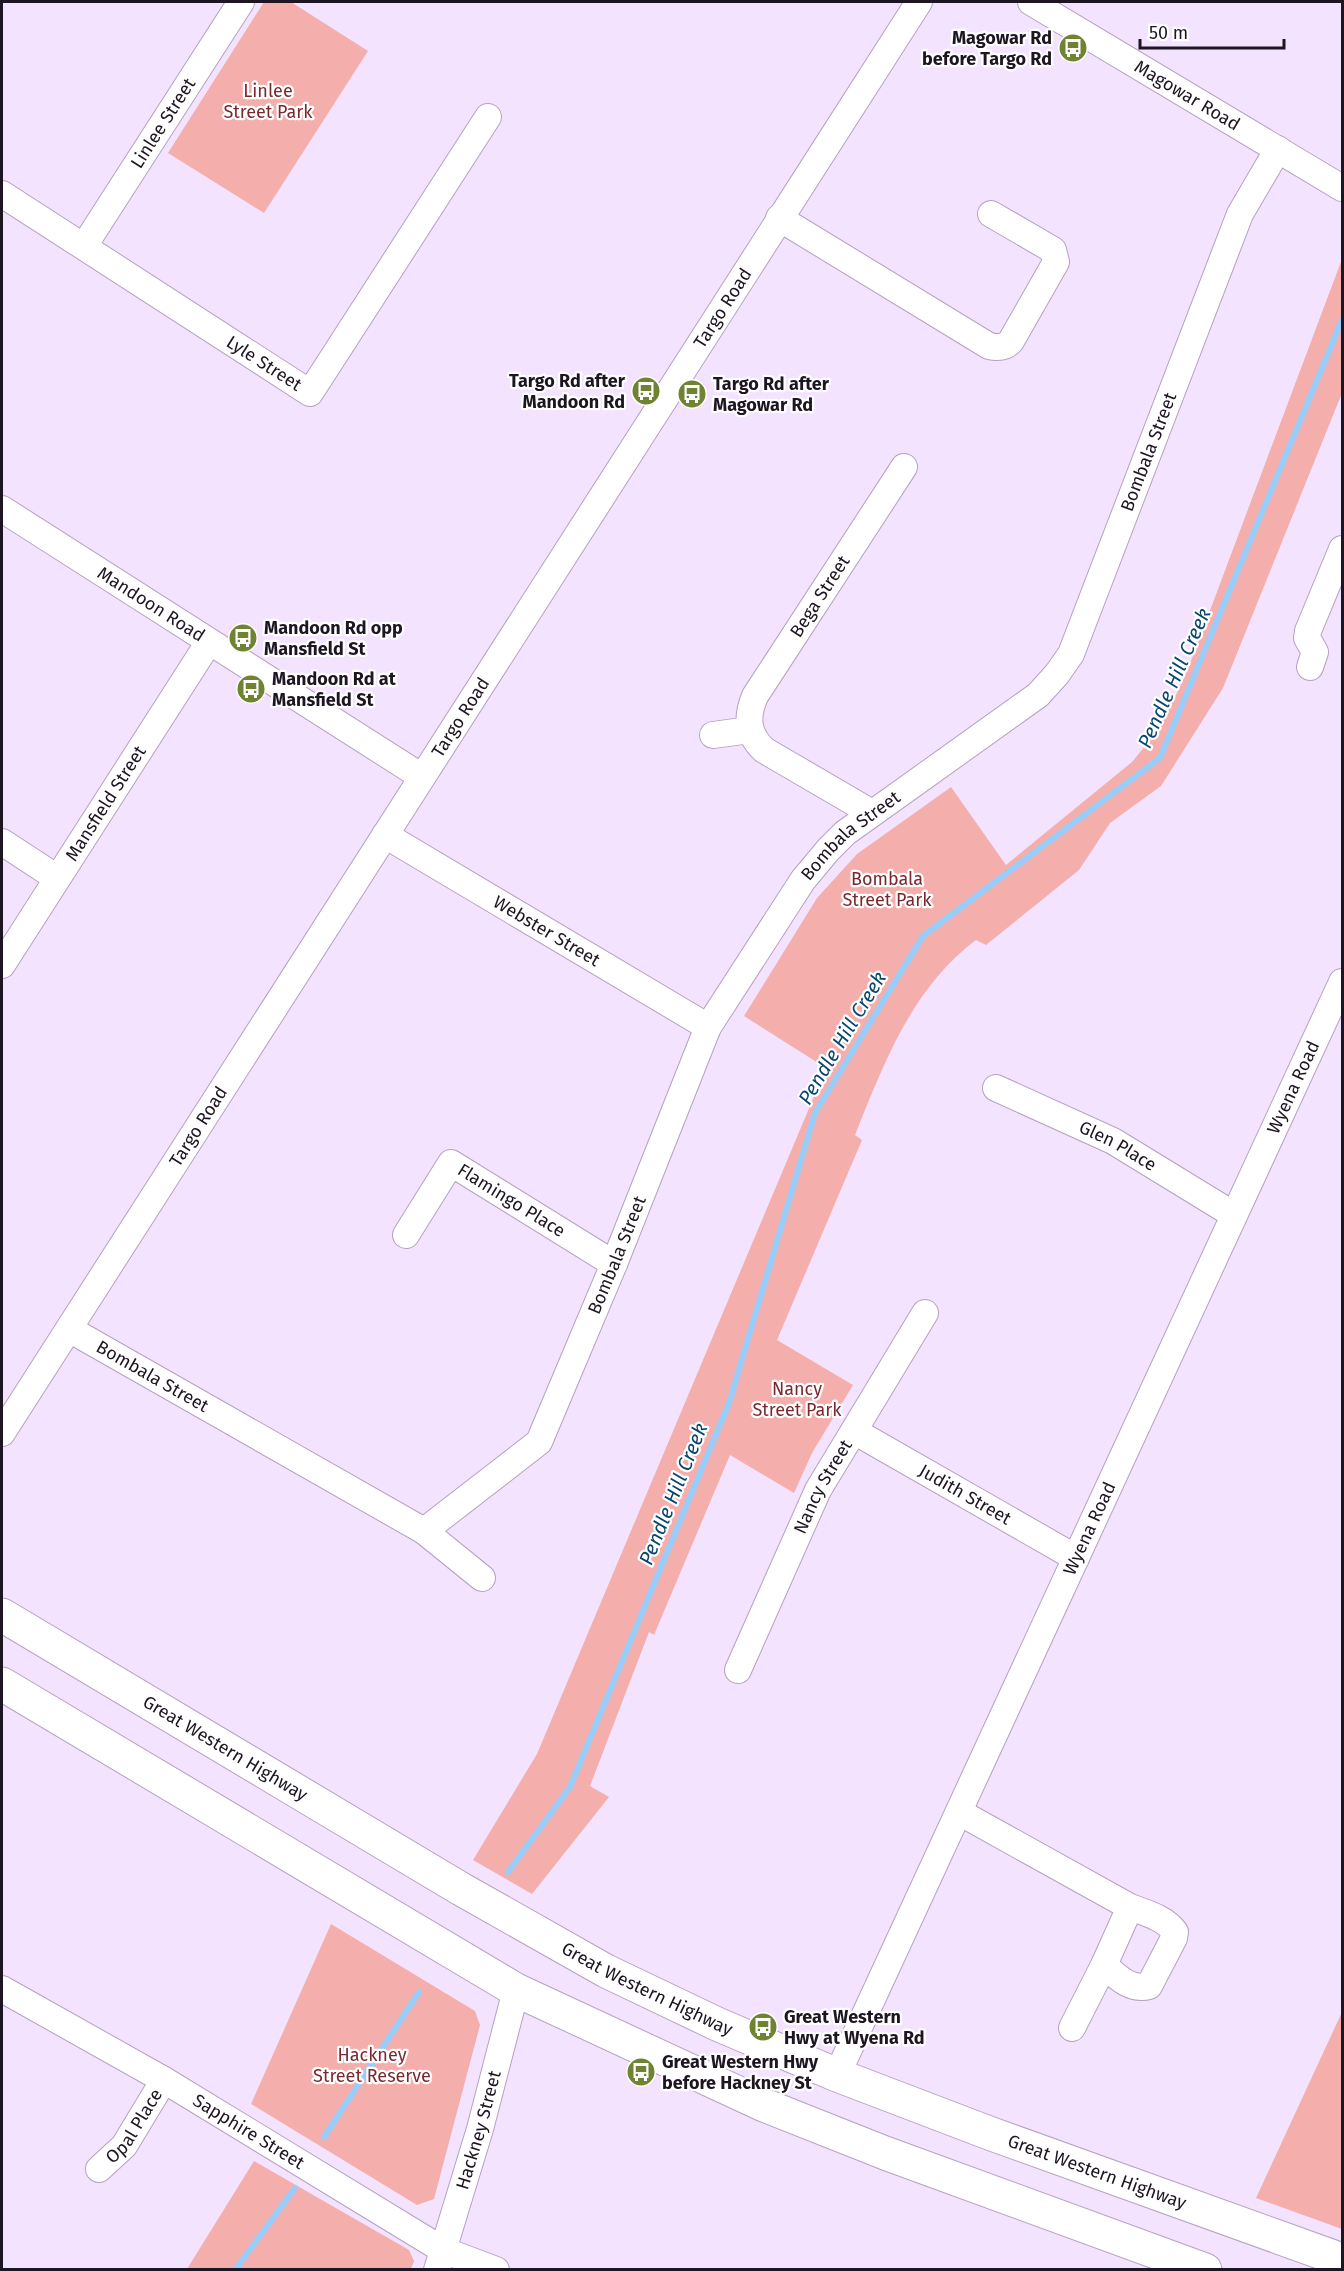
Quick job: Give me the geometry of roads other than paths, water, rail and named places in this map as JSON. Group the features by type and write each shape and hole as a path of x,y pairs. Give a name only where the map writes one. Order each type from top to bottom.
{"highway":[{"name":"Great Western Highway","path":"2,1615 461,1889 606,1971 717,2024 837,2075 999,2137 1342,2260"},
{"path":"2,1684 516,1990 764,2105 885,2153 1205,2270"}],"street":[{"name":"Linlee Street","path":"84,246 241,2"},
{"name":"Targo Road","path":"2,1433 919,2"},
{"name":"Magowar Road","path":"1031,2 1342,188"},
{"name":"Lyle Street","path":"2,194 310,393 488,117"},
{"name":"Bombala Street","path":"424,1531 539,1442 614,1264 708,1027 803,880 834,844 872,813 1027,704 1053,679 1071,654 1240,214 1278,149"},
{"path":"779,218 989,346 996,348 1006,346 1011,341 1056,262 1056,258 1053,250 991,214"},
{"name":"Bega Street","path":"750,730 749,716 755,696 904,467"},
{"name":"Mandoon Road","path":"2,509 422,777"},
{"path":"1310,667 1315,652 1307,638 1308,631 1342,549"},
{"name":"Mansfield Street","path":"2,965 208,642"},
{"path":"713,735 750,730 752,738 764,750 872,813"},
{"name":"Webster Street","path":"385,835 708,1027"},
{"path":"2,842 57,878"},
{"name":"Wyena Road","path":"837,2075 1342,982"},
{"name":"Glen Place","path":"996,1088 1113,1141 1234,1215"},
{"name":"Flamingo Place","path":"406,1235 451,1163 614,1264"},
{"name":"Nancy Street","path":"738,1670 818,1490 925,1313"},
{"name":"Bombala Street","path":"69,1329 424,1531 482,1578"},
{"name":"Judith Street","path":"854,1431 1076,1558"},
{"path":"959,1812 1130,1907 1153,1915 1175,1932 1149,1986 1136,1987 1120,1980 1104,1965"},
{"path":"1071,2028 1104,1965 1130,1907"},
{"name":"Sapphire Street","path":"2,1989 164,2080 440,2260 496,2270"},
{"name":"Hackney Street","path":"440,2260 480,2129 516,1990"},
{"name":"Opal Place","path":"99,2169 124,2146 164,2080"}],"waterway":[{"name":"Pendle Hill Creek","path":"508,1872 570,1787 729,1403 815,1113 923,936 1160,758 1342,320"},
{"name":"Pendle Hill Creek","path":"324,2137 419,1992"},
{"name":"Pendle Hill Creek","path":"235,2270 295,2188"}],"place":[{"name":"Magowar Rd before Targo Rd","path":"1073,48"},
{"name":"Targo Rd after Mandoon Rd","path":"646,391"},
{"name":"Targo Rd after Magowar Rd","path":"692,394"},
{"name":"Mandoon Rd opp Mansfield St","path":"243,638"},
{"name":"Mandoon Rd at Mansfield St","path":"251,689"},
{"name":"Great Western Hwy at Wyena Rd","path":"763,2027"},
{"name":"Great Western Hwy before Hackney St","path":"641,2072"}],"park label":[{"name":"Linlee Street Park","path":"268,101"},
{"name":"Bombala Street Park","path":"887,889"},
{"name":"Nancy Street Park","path":"797,1399"},
{"name":"Hackney Street Reserve","path":"372,2065"}]}
